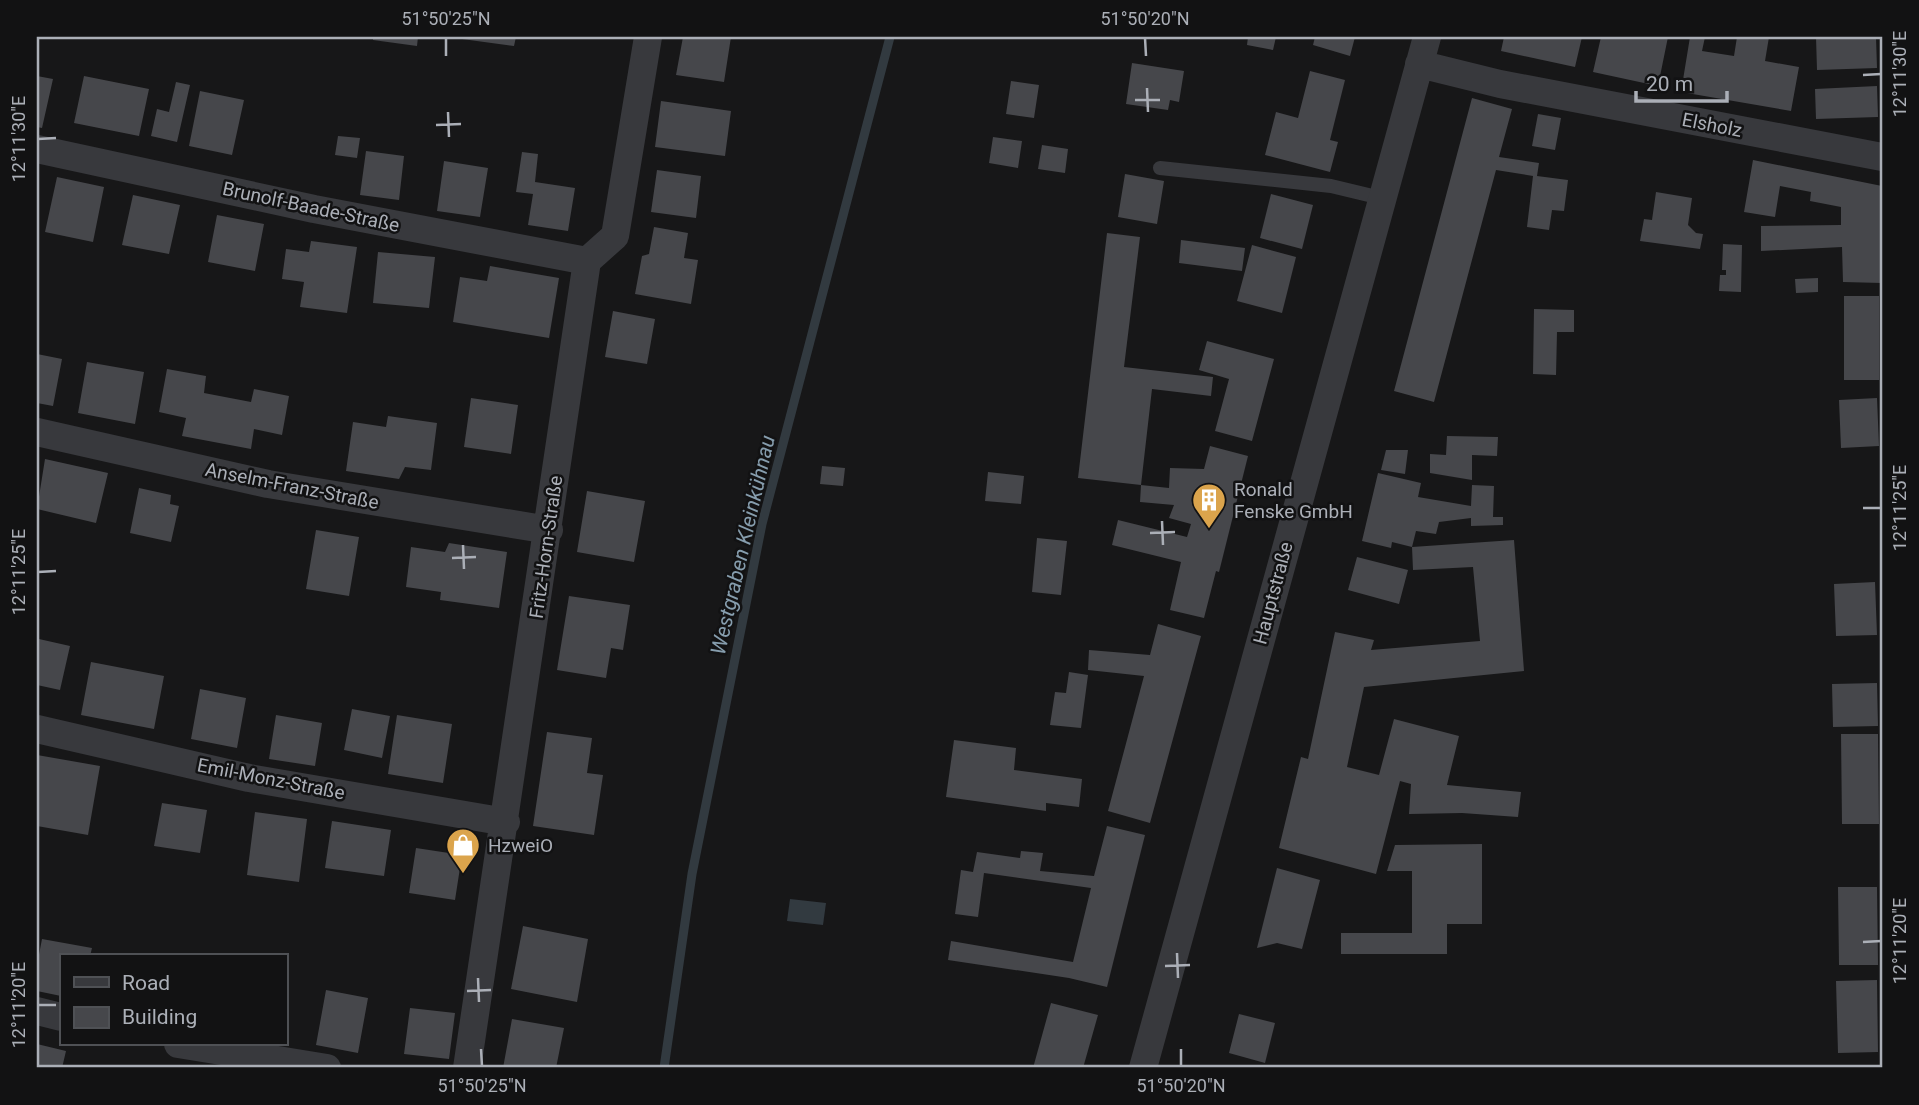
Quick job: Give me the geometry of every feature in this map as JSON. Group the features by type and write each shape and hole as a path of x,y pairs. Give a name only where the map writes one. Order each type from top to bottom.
{"street":[{"path":"587,261 615,236 648,37"},
{"name":"Hauptstraße","path":"1143,1068 1427,37"},
{"name":"Elsholz","path":"1419,65 1500,84 1882,158"},
{"name":"Brunolf-Baade-Straße","path":"37,149 314,209 587,261"},
{"name":"Fritz-Horn-Straße","path":"467,1068 506,822 587,261"},
{"name":"Anselm-Franz-Straße","path":"37,432 268,484 549,530"},
{"name":"Emil-Monz-Straße","path":"37,729 249,778 506,822"},
{"path":"37,1012 60,1017"},
{"path":"190,1046 327,1068"}],"lane":[{"path":"1160,168 1331,186 1381,198"}],"shaded area":[{"path":"790,899 826,903 823,925 787,921"}],"building":[{"path":"373,37 418,37 417,46 373,40"},
{"path":"462,37 516,37 514,46"},
{"path":"683,37 731,37 724,82 676,75"},
{"path":"1248,37 1276,37 1273,50 1247,45"},
{"path":"1315,37 1355,37 1350,56 1313,45"},
{"path":"1504,37 1582,37 1575,67 1501,51"},
{"path":"1601,37 1668,37 1658,86 1593,72"},
{"path":"1690,37 1705,37 1702,51 1734,56 1737,37 1769,37 1765,61 1799,67 1791,111 1681,92"},
{"path":"1816,37 1876,37 1877,68 1817,70"},
{"path":"1132,63 1184,71 1179,102 1170,100 1168,110 1126,104"},
{"path":"1310,71 1345,80 1330,140 1338,142 1330,172 1265,155 1276,112 1298,118"},
{"path":"37,76 53,79 42,128 37,127"},
{"path":"84,76 149,89 139,136 74,123"},
{"path":"1011,81 1039,85 1034,118 1006,114"},
{"path":"176,82 190,85 177,142 151,136 157,109 169,112"},
{"path":"1877,86 1878,117 1816,119 1815,89"},
{"path":"200,91 244,100 232,155 189,146"},
{"path":"1472,98 1512,109 1499,157 1539,163 1537,176 1568,180 1564,211 1552,210 1549,230 1527,227 1533,176 1496,170 1434,402 1394,391"},
{"path":"661,101 731,111 725,156 655,147"},
{"path":"1538,114 1561,118 1555,150 1532,146"},
{"path":"338,136 360,138 357,158 335,155"},
{"path":"993,137 1022,141 1018,168 989,163"},
{"path":"1042,145 1068,149 1065,173 1038,169"},
{"path":"366,151 404,156 399,200 360,195"},
{"path":"522,152 538,154 535,182 575,188 568,231 528,225 533,194 516,192"},
{"path":"1753,160 1882,186 1882,283 1843,282 1842,247 1761,251 1761,226 1841,225 1841,207 1810,201 1811,192 1780,186 1775,217 1744,212"},
{"path":"444,161 488,168 480,217 437,211"},
{"path":"657,170 701,176 696,218 651,212"},
{"path":"1125,174 1164,181 1157,224 1118,217"},
{"path":"57,177 104,187 93,242 45,232"},
{"path":"1656,192 1692,198 1688,225 1696,233 1703,234 1700,249 1640,241 1644,219 1652,220"},
{"path":"1271,194 1313,205 1302,249 1260,238"},
{"path":"133,195 180,205 169,254 122,245"},
{"path":"217,215 264,224 255,271 208,262"},
{"path":"654,227 688,233 684,258 698,260 691,304 635,294 642,256 649,254"},
{"path":"1107,233 1140,237 1124,367 1213,377 1211,396 1152,389 1141,485 1078,478"},
{"path":"1181,240 1245,248 1242,271 1179,263"},
{"path":"311,241 357,247 347,313 300,307 304,282 282,279 286,249 309,252"},
{"path":"1723,244 1742,245 1741,292 1719,291 1720,275 1726,275 1726,270 1722,270"},
{"path":"1252,245 1296,257 1282,313 1237,301"},
{"path":"378,252 435,257 429,308 373,303"},
{"path":"490,266 559,278 549,338 453,322 460,277 487,281"},
{"path":"1818,278 1818,292 1796,293 1795,279"},
{"path":"1844,296 1879,296 1879,380 1844,380"},
{"path":"1534,309 1574,310 1574,332 1557,332 1556,375 1533,374"},
{"path":"613,311 655,319 647,364 605,357"},
{"path":"1207,341 1274,359 1252,441 1215,431 1229,379 1199,370"},
{"path":"37,354 62,359 53,406 37,403"},
{"path":"87,362 144,372 135,424 78,413"},
{"path":"167,369 206,376 204,393 251,402 254,389 289,396 282,435 254,429 251,449 182,436 186,418 159,412"},
{"path":"471,398 518,405 511,454 464,447"},
{"path":"1877,398 1879,446 1841,448 1839,400"},
{"path":"388,416 437,423 431,470 405,467 399,479 346,471 353,422 386,427"},
{"path":"1447,436 1498,437 1497,456 1472,455 1472,480 1430,473 1430,454 1446,455"},
{"path":"1210,446 1248,456 1219,572 1216,571 1204,618 1170,610 1181,562 1112,545 1118,520 1187,537 1191,524 1169,518 1174,505 1140,502 1141,485 1169,488 1170,468 1204,469"},
{"path":"1386,450 1408,450 1405,474 1381,470"},
{"path":"45,459 108,473 96,523 37,509"},
{"path":"822,466 845,468 843,486 820,484"},
{"path":"988,472 1024,476 1021,504 985,501"},
{"path":"1378,473 1421,483 1418,497 1471,506 1472,485 1494,486 1493,517 1503,517 1503,525 1471,526 1471,518 1439,522 1436,534 1416,531 1412,547 1392,542 1391,548 1362,541"},
{"path":"139,488 171,495 170,504 179,506 171,542 130,533"},
{"path":"587,491 645,501 634,562 577,552"},
{"path":"316,530 359,537 349,596 306,589"},
{"path":"1037,538 1067,541 1061,595 1032,592"},
{"path":"1514,540 1524,671 1364,687 1347,767 1379,775 1394,719 1459,736 1447,785 1521,792 1518,817 1462,813 1409,814 1411,784 1400,781 1376,874 1279,848 1301,757 1308,759 1335,632 1374,640 1371,650 1480,641 1473,567 1413,570 1412,547"},
{"path":"449,543 507,552 499,608 440,600 441,592 406,587 411,547 445,552"},
{"path":"1357,557 1408,570 1399,604 1348,590"},
{"path":"1875,582 1877,635 1836,636 1834,584"},
{"path":"569,596 630,605 623,650 611,648 606,678 557,670"},
{"path":"1158,624 1201,636 1150,823 1108,811 1144,676 1088,670 1089,650 1150,655"},
{"path":"39,639 70,646 60,690 37,685"},
{"path":"91,662 164,676 154,729 81,715"},
{"path":"1069,672 1088,675 1081,728 1050,725 1055,692 1066,693"},
{"path":"1877,683 1878,726 1833,727 1832,684"},
{"path":"200,689 246,698 237,748 191,739"},
{"path":"352,709 390,716 382,758 344,750"},
{"path":"276,715 322,723 315,766 269,759"},
{"path":"397,715 452,724 443,783 388,774"},
{"path":"547,732 592,738 587,773 603,775 594,835 533,826"},
{"path":"1841,734 1878,734 1879,824 1842,824"},
{"path":"954,740 1016,748 1014,770 1082,779 1079,807 1046,803 1046,811 946,797"},
{"path":"37,755 100,766 88,835 37,826"},
{"path":"162,803 207,810 200,853 154,846"},
{"path":"255,812 307,819 299,882 247,875"},
{"path":"332,821 391,830 384,876 325,868"},
{"path":"1107,826 1145,835 1107,987 1069,978 948,960 951,941 1073,962 1091,888 984,873 978,917 955,914 961,870 973,872 977,852 1020,858 1021,851 1043,853 1040,871 1094,876"},
{"path":"1482,844 1482,924 1447,924 1447,954 1341,954 1341,933 1412,933 1412,871 1387,871 1395,845"},
{"path":"416,848 462,855 455,900 409,893"},
{"path":"1277,868 1320,880 1302,949 1277,943 1257,948"},
{"path":"1838,887 1877,887 1878,965 1839,965"},
{"path":"523,926 588,939 577,1002 511,989"},
{"path":"42,939 92,948 90,954 60,954 60,996 37,991 37,965"},
{"path":"1877,980 1878,1052 1838,1053 1836,981"},
{"path":"326,990 368,998 358,1053 316,1045"},
{"path":"1051,1003 1098,1015 1083,1068 1033,1068"},
{"path":"410,1008 455,1013 449,1059 404,1054"},
{"path":"1239,1014 1275,1023 1265,1063 1229,1053"},
{"path":"512,1019 564,1028 556,1068 503,1068"},
{"path":"37,1044 66,1051 62,1068 37,1068"}],"waterway":[{"name":"Westgraben Kleinkühnau","path":"664,1068 692,874 762,524 890,37"}],"place":[{"name":"Ronald Fenske GmbH","path":"1209,530"},
{"name":"HzweiO","path":"463,875"}]}
